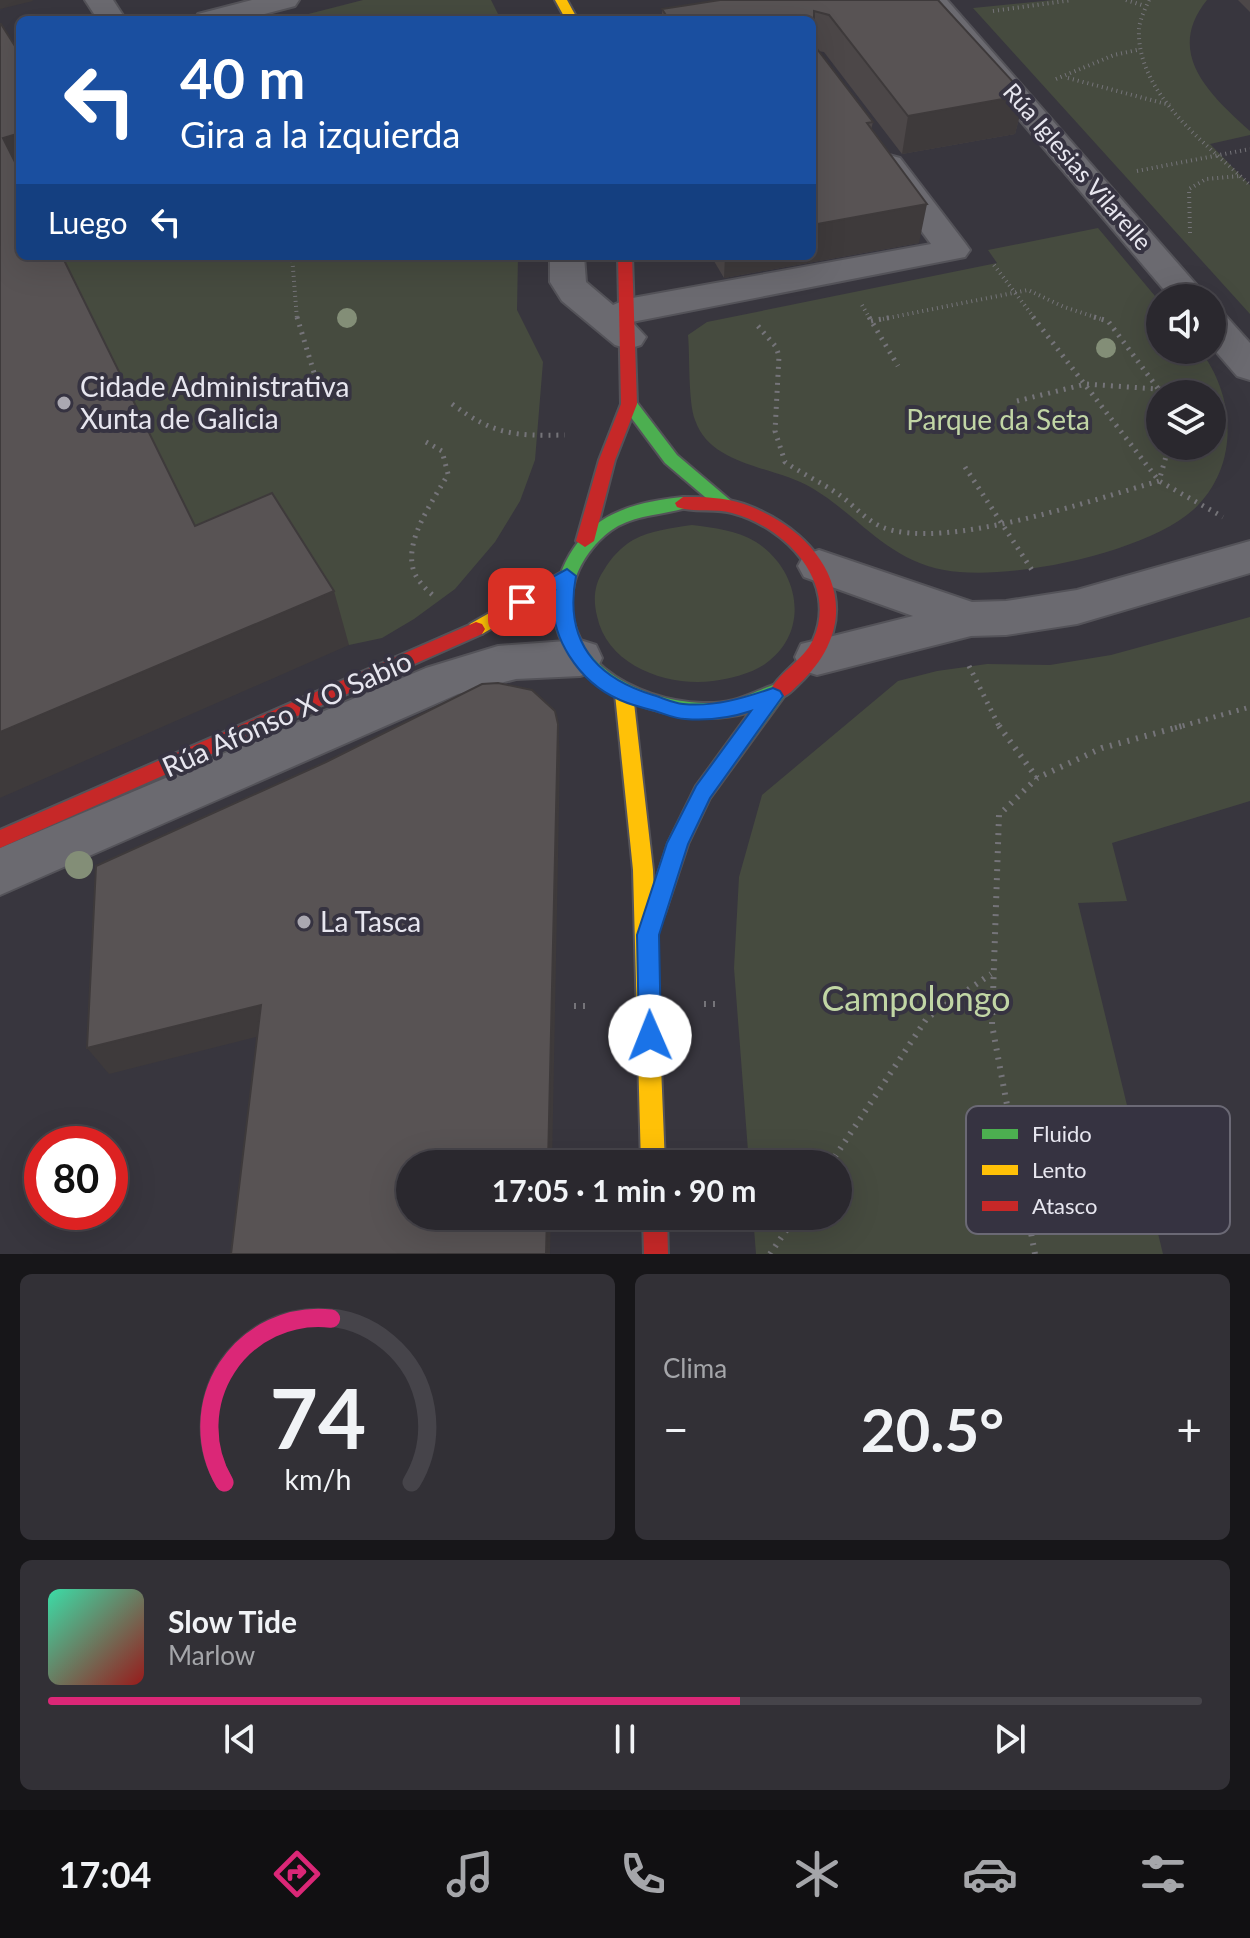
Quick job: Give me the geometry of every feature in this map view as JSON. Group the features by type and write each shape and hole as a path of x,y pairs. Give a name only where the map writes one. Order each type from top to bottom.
{"main road":[{"path":"625,260 629,404 607,460 585,541 567,576 562,602 566,630 580,658 599,677 624,694 682,712 730,710 773,696 801,678 817,657 830,626 830,596 819,566 798,542 764,518 724,504 683,475 664,456 629,404"},
{"path":"585,541 614,521 649,508 683,503 724,504"},
{"name":"Rúa Afonso X O Sabio","path":"0,839 463,637 567,576"},
{"path":"624,694 638,786 648,935 653,1150"},
{"path":"648,935 678,843 703,792 773,696"},
{"path":"655,1230 656,1254"}],"street":[{"path":"223,16 285,0"},
{"name":"Rúa Iglesias Vilarelle","path":"932,0 1178,284"},
{"path":"567,260 568,282 575,293 627,324 953,250 871,140"},
{"path":"1226,339 1250,367"},
{"path":"817,657 967,638 996,620 1063,609 1250,557"},
{"path":"819,566 967,638"},
{"name":"Rúa Afonso X O Sabio","path":"0,872 420,689 481,666 536,658 580,658"}],"path":[{"path":"986,12 1072,0"},
{"path":"1126,0 1145,6"},
{"path":"1149,0 1145,6 1137,50 1171,105 1250,185"},
{"path":"1137,50 1095,62 1067,77 1171,105"},
{"path":"1131,172 1250,149"},
{"path":"1190,245 1189,189 1206,179 1241,176"},
{"path":"292,260 295,309 302,348 315,376"},
{"path":"990,260 1159,481 1229,521"},
{"path":"871,321 1028,290 1064,307 1108,321 1153,380"},
{"path":"858,299 898,366"},
{"path":"756,321 776,347 779,356 775,431 785,462 846,499 874,523 888,529 970,529 1003,524 1159,481"},
{"path":"1017,401 1086,384 1146,390"},
{"path":"452,404 480,426 495,433 512,436 562,435"},
{"path":"426,442 442,451 448,474 418,532 412,567 419,582 442,606"},
{"path":"1159,481 1165,460"},
{"path":"965,467 1035,575"},
{"path":"967,638 999,726 1037,778"},
{"path":"1007,1106 992,1025 999,815 1037,778 1102,748 1250,707"},
{"path":"839,1150 927,1018 992,974"},
{"path":"770,1254 786,1230"},
{"path":"1031,1234 1035,1254"}],"green space":[{"path":"363,0 491,0 499,16 301,16"},
{"path":"1053,0 1207,0 1195,19 1190,38 1191,55 1207,88 1250,131 1250,135 1210,144 1250,185 1250,314 1226,284 973,8"},
{"name":"Parque da Seta","path":"1098,228 1146,285 1146,364 1209,364 1217,380 1146,380 1146,460 1223,460 1208,493 1193,510 1143,539 1074,561 1003,572 944,570 889,547 812,488 730,456 703,436 691,402 688,335 707,322 997,263 988,250"},
{"path":"58,260 518,260 517,310 543,362 535,460 520,501 495,542 455,589 382,638 349,645 215,581"},
{"path":"692,525 733,532 756,542 771,554 790,584 794,619 789,635 780,651 765,664 747,673 696,682 659,676 626,660 603,633 596,610 595,592 601,575 613,557 640,537"},
{"name":"Campolongo","path":"1250,617 1250,801 1112,843 1127,901 1078,903 1127,1106 966,1106 966,1234 1158,1234 1163,1254 756,1254 754,1230 852,1230 852,1150 748,1150 734,968 739,877 762,795 898,681 937,671 987,664 1050,665 1111,655"}],"building":[{"path":"720,0 938,0 1025,95 908,116 829,15 814,11 814,16 666,16 662,9"},
{"name":"Cidade Administrativa Xunta de Galicia","path":"1,24 16,48 16,134 3,138 16,164 16,260 64,260 195,526 272,493 334,591 0,732"},
{"path":"816,48 873,122 867,123 927,204 816,224"},
{"path":"498,683 532,690 555,711 558,724 548,1150 396,1150 396,1230 547,1230 546,1254 231,1254 261,1005 87,1048 96,866 326,762 482,684"}],"traffic: fast":[{"path":"629,404 671,459 724,504"},
{"path":"683,503 647,509 620,518 599,531 584,547 571,567 562,596 563,623 573,647 590,667 613,684 665,706 726,710 759,702 779,691"},
{"path":"655,913 678,843 703,792 773,696"}],"traffic: slow":[{"path":"561,0 570,16"},
{"path":"476,629 567,576"},
{"path":"624,694 643,870 653,1150"}],"traffic: jam":[{"path":"585,541 607,460 629,404 625,260"},
{"path":"683,503 731,506 770,522 796,540 815,562 826,587 828,613 822,640 806,667 779,691"},
{"path":"0,839 476,629"},
{"path":"655,1230 656,1254"}],"place":[{"name":"Cidade Administrativa Xunta de Galicia","path":"64,403"},
{"name":"La Tasca","path":"304,922"}],"route":[{"path":"522,602 567,576 562,602 566,630 580,658 599,677 624,694 682,712 730,710 773,696 703,792 678,843 648,935 650,1036"}]}
